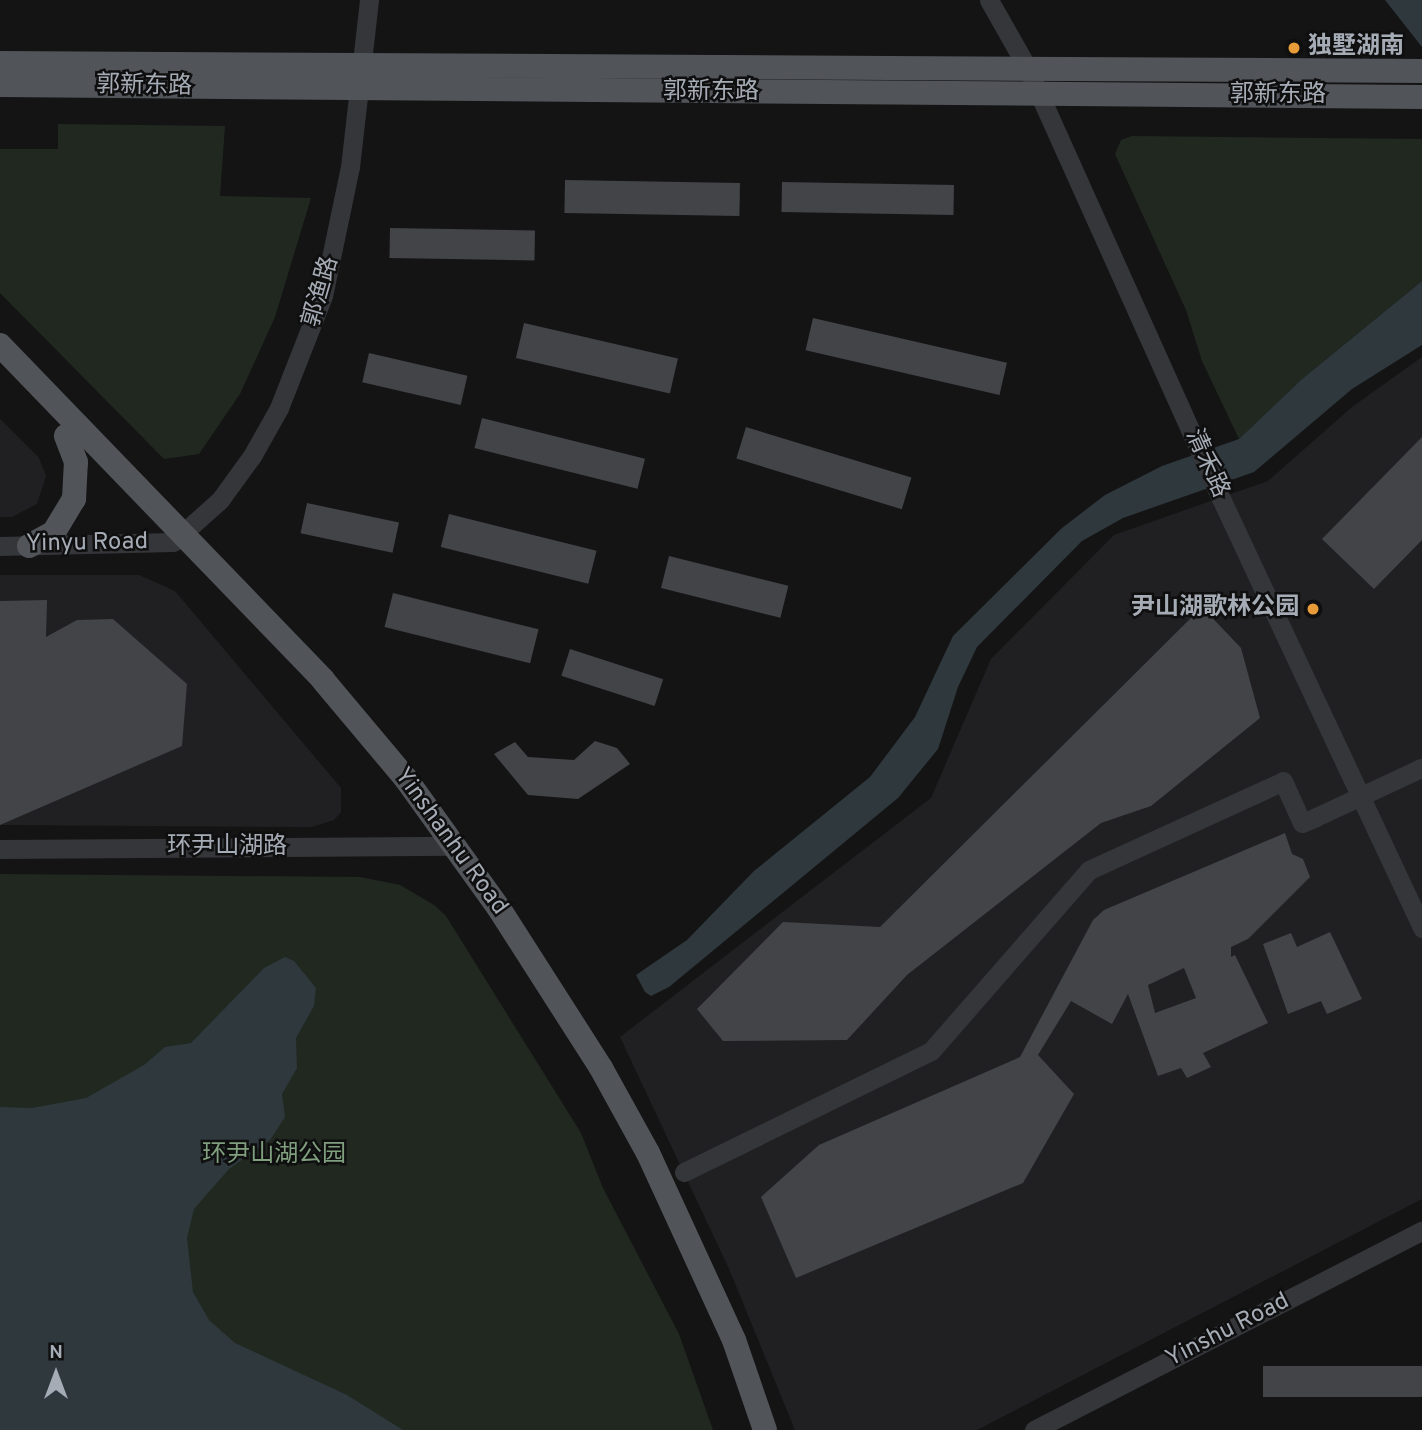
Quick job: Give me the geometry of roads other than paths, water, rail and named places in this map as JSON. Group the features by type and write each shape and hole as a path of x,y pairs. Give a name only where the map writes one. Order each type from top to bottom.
{"main road":[{"name":"郭新东路","path":"0,63 358,79 1039,95 1422,97"},
{"name":"郭新东路","path":"0,85 1028,69 1422,71"},
{"name":"Yinshanhu Road","path":"0,345 179,538 446,846 588,1073 675,1244 754,1420"},
{"name":"Yinshanhu Road","path":"0,368 66,436 179,538"},
{"path":"29,546 54,532 74,499 76,462 66,436"}],"street":[{"name":"郭渔路","path":"179,538 220,500 252,456 300,360 323,296 341,223 369,0"},
{"name":"清禾路","path":"989,0 1028,69 1217,490 1422,928"},
{"name":"Yinyu Road","path":"0,546 179,538"},
{"path":"684,1172 931,1051 1088,870 1283,781 1301,823 1421,768"},
{"name":"环尹山湖路","path":"0,849 446,846"},
{"name":"Yinshu Road","path":"1034,1430 1422,1231"}],"place":[{"name":"独墅湖南","path":"1294,48"},
{"name":"尹山湖歌林公园","path":"1313,609"}],"park label":[{"name":"环尹山湖公园","path":"274,1156"}]}
